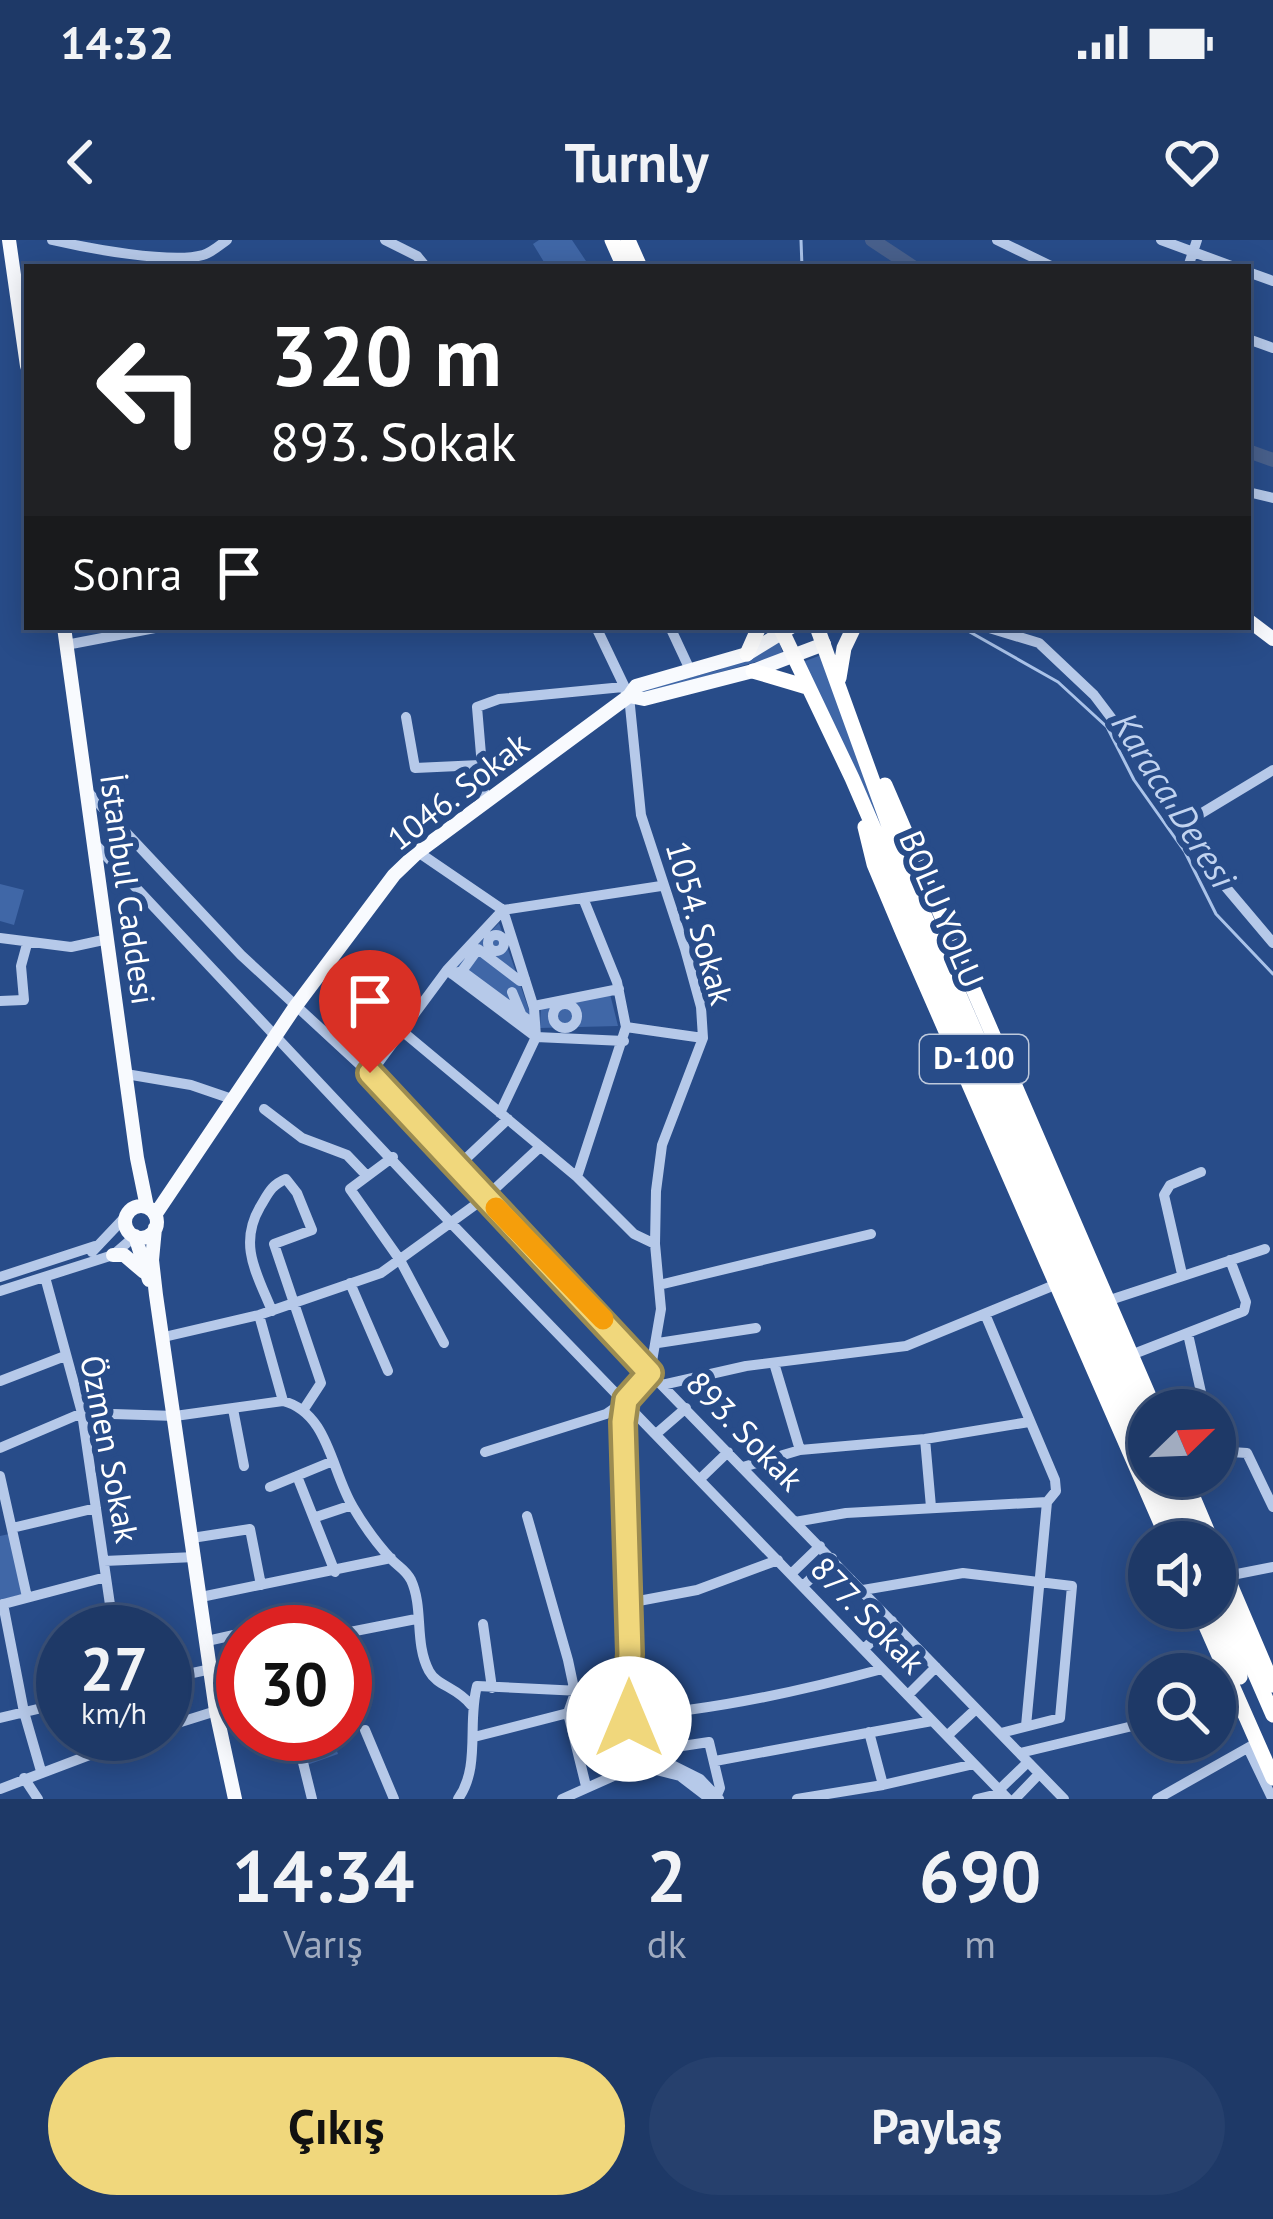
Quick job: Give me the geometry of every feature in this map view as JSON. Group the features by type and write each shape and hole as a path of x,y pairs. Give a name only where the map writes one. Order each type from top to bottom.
{"highway":[{"path":"758,630 750,662 807,687"},
{"name":"D-100","path":"818,630 906,873 1131,1389"},
{"path":"838,681 851,630"},
{"name":"BOLU YOLU","path":"787,638 1128,1415"},
{"path":"854,725 918,859 1146,1389"},
{"path":"852,778 874,864 1160,1521"},
{"path":"1236,1610 1273,1685"},
{"path":"1236,1618 1273,1715"},
{"path":"1207,1629 1273,1778"},
{"path":"1218,1629 1260,1748"}],"main road":[{"path":"9,240 24,322"},
{"name":"İstanbul Caddesi","path":"64,630 216,1708"},
{"path":"787,638 750,662 636,686 629,696 644,699 750,662 787,638 824,644"},
{"name":"1046. Sokak","path":"143,1215 179,1174 295,1006 394,875 418,852 629,696"},
{"path":"135,1236 146,1237 143,1215"},
{"name":"İstanbul Caddesi","path":"143,1215 127,1230 135,1236 156,1295"},
{"path":"113,1255 134,1261 148,1277"},
{"name":"İstanbul Caddesi","path":"227,1761 235,1799"}],"street":[{"path":"52,240 107,252 188,256 205,255 227,240"},
{"path":"385,240 424,264"},
{"path":"1161,240 1195,246 1228,264"},
{"path":"1001,242 1047,264"},
{"path":"66,645 144,630"},
{"name":"1054. Sokak","path":"597,630 629,696 641,815 690,968 704,1038 662,1145 656,1191 658,1343 650,1373"},
{"path":"671,630 691,672"},
{"path":"824,644 847,630"},
{"path":"996,630 1039,643 1094,695 1208,866 1273,943"},
{"path":"485,802 477,707 499,699 623,687 629,696"},
{"path":"406,717 415,768 480,765"},
{"path":"1182,825 1273,770"},
{"name":"893. Sokak","path":"87,791 295,1006 370,1073 650,1373 1064,1799"},
{"name":"877. Sokak","path":"94,843 450,1222 1006,1795"},
{"path":"418,852 499,914 522,1016 536,1031"},
{"path":"370,1073 499,914 662,886"},
{"path":"577,1177 626,1027 619,989 583,898"},
{"path":"493,952 488,941 497,935 499,914"},
{"path":"0,938 71,947 108,939"},
{"path":"0,1001 24,1000 21,966 27,944"},
{"path":"454,972 478,949 493,952 513,969 515,986"},
{"path":"454,972 515,986 534,1006 536,1031 504,1116 457,1167"},
{"path":"454,972 536,1031 624,1041"},
{"path":"534,1006 619,989"},
{"path":"562,1002 553,1019 566,1033"},
{"path":"626,1027 704,1038"},
{"path":"403,1031 577,1177 634,1234 655,1244"},
{"path":"126,1074 191,1085 232,1099"},
{"path":"264,1109 302,1138 347,1155 368,1176"},
{"path":"164,1337 266,1313 381,1273 486,1197 540,1147"},
{"path":"393,1157 350,1189 400,1260 445,1343"},
{"path":"1182,1274 1164,1196 1170,1185 1201,1172"},
{"path":"284,1401 247,1241 273,1184 286,1179 297,1192 311,1230 274,1244 321,1383 304,1409"},
{"path":"0,1277 95,1246 143,1215"},
{"path":"659,1286 871,1234"},
{"path":"0,1291 113,1255 135,1236"},
{"path":"87,1260 95,1246"},
{"path":"1108,1301 1265,1250"},
{"path":"1131,1354 1245,1310 1230,1260"},
{"name":"Özmen Sokak","path":"45,1277 82,1413 110,1605"},
{"path":"350,1283 388,1370"},
{"path":"662,1384 906,1346 1058,1285"},
{"path":"985,1314 1055,1480 1056,1491 1047,1502 1026,1726"},
{"path":"658,1343 756,1328"},
{"path":"1188,1334 1200,1389"},
{"path":"0,1381 65,1356"},
{"path":"774,1364 800,1450"},
{"path":"485,1453 607,1414 650,1373"},
{"path":"626,1400 630,1664 618,1687 629,1717 626,1726 641,1756 715,1798"},
{"path":"0,1448 82,1413 175,1416 284,1401 304,1409 316,1423 352,1505 391,1558 409,1574 420,1646 430,1675 457,1688 575,1693 618,1687"},
{"path":"656,1434 686,1408"},
{"path":"233,1409 244,1466"},
{"path":"743,1467 800,1450 925,1439 1029,1423"},
{"path":"925,1439 931,1507"},
{"path":"700,1479 728,1452"},
{"path":"1236,1452 1247,1453 1273,1507"},
{"path":"270,1487 333,1461"},
{"path":"0,1476 27,1597"},
{"path":"297,1476 334,1572"},
{"path":"796,1522 846,1513 1047,1502"},
{"path":"316,1517 352,1505"},
{"path":"12,1528 96,1508"},
{"path":"527,1516 575,1693 568,1713 586,1786"},
{"path":"192,1538 250,1529 261,1585"},
{"path":"790,1574 820,1546"},
{"path":"104,1561 195,1557"},
{"path":"201,1597 391,1558"},
{"path":"803,1586 832,1558"},
{"path":"628,1603 697,1590 778,1560"},
{"path":"1236,1576 1273,1568"},
{"path":"863,1590 963,1573 1072,1586 1060,1718 1001,1733"},
{"path":"41,1771 2,1605 106,1576"},
{"path":"372,1627 416,1618"},
{"path":"864,1649 892,1621"},
{"path":"482,1624 492,1688"},
{"path":"207,1641 216,1639"},
{"path":"908,1695 936,1667"},
{"path":"192,1673 211,1669"},
{"path":"629,1717 691,1712 797,1692 882,1669"},
{"path":"458,1799 467,1787 477,1686"},
{"path":"457,1688 472,1705"},
{"path":"0,1718 36,1709"},
{"path":"948,1735 976,1709"},
{"path":"474,1737 568,1713"},
{"path":"715,1761 932,1720"},
{"path":"1006,1795 1024,1758 1128,1728"},
{"path":"869,1732 883,1785"},
{"path":"562,1799 641,1756 709,1742 720,1788 715,1798"},
{"path":"675,1746 678,1767"},
{"path":"372,1747 394,1799"},
{"path":"1157,1799 1260,1748 1272,1798"},
{"path":"641,1756 678,1767 707,1784 715,1798"},
{"path":"0,1790 69,1761"},
{"path":"303,1761 312,1799"},
{"path":"797,1799 974,1764"},
{"path":"977,1799 1006,1795 1039,1774"},
{"path":"25,1778 38,1799"}],"shaded area":[{"path":"572,240 588,264 545,264 533,244"},
{"path":"779,641 783,654 641,695 640,690 719,670"},
{"path":"824,654 890,848 800,663"},
{"path":"0,884 24,890 14,925 0,921"},
{"path":"499,923 531,1016 453,970"},
{"path":"610,994 618,1026 540,1028 541,1006"},
{"path":"9,1534 24,1594 0,1600 0,1536"}],"waterway":[{"name":"Karaca Deresi","path":"801,240 802,264"},
{"path":"872,240 908,264"},
{"path":"1251,452 1273,460"},
{"name":"Karaca Deresi","path":"966,630 1058,682 1107,727 1134,780 1185,852 1216,914 1273,974"}],"slow traffic":[{"path":"496,1208 603,1319"}],"route":[{"path":"370,1073 650,1373 626,1400 623,1422 630,1654 628,1673 618,1687 629,1719"}]}
